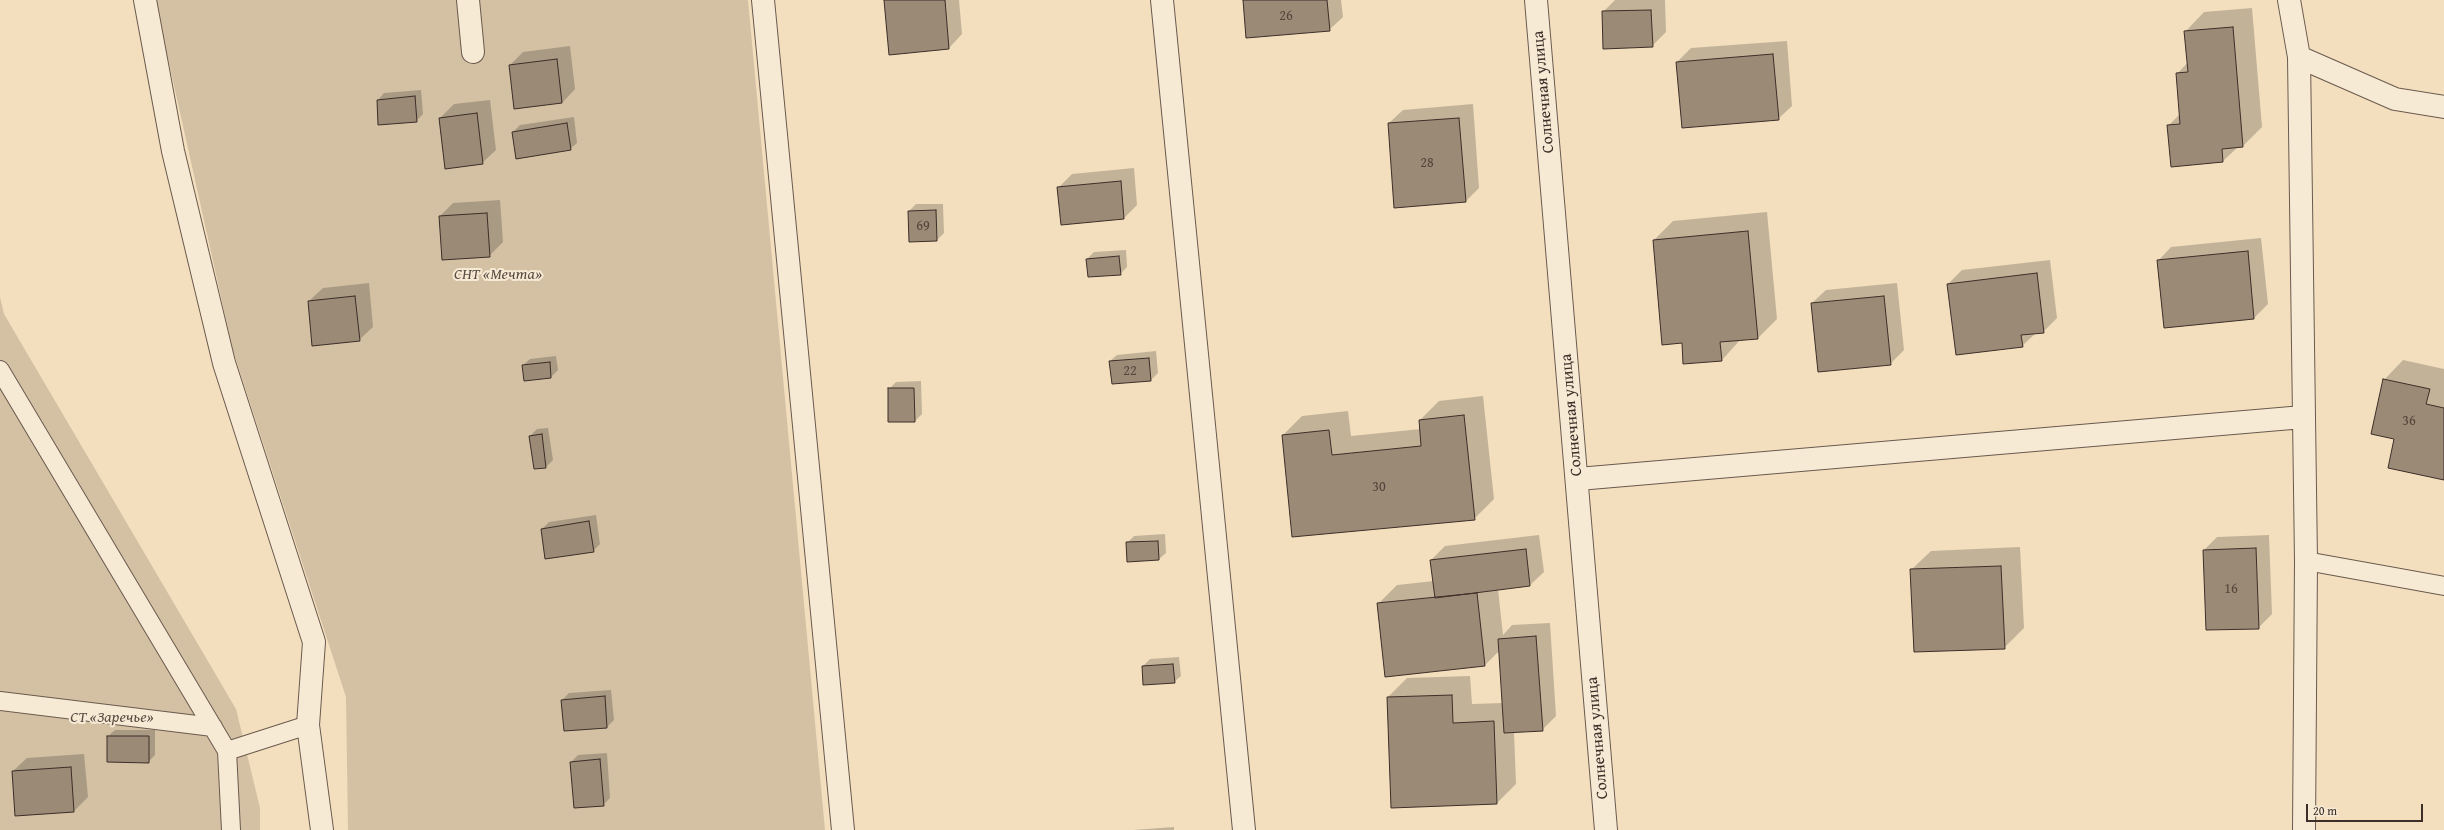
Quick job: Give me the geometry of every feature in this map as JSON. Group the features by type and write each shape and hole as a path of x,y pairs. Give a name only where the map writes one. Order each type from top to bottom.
{"street":[{"path":"145,0 173,151 224,363 314,642 308,725 322,830"},
{"path":"468,0 473,52"},
{"path":"762,0 843,830"},
{"path":"1162,0 1244,830"},
{"name":"Солнечная улица","path":"1536,0 1578,479 1606,830"},
{"path":"2289,0 2299,57 2306,561 2304,830"},
{"path":"2299,57 2395,99 2444,108"},
{"path":"1578,479 2303,417"}],"lane":[{"path":"0,370 227,751 231,830"},
{"path":"2306,561 2444,586"},
{"path":"0,701 213,727"},
{"path":"227,751 308,725"}],"green space":[{"name":"СНТ «Мечта»","path":"155,0 748,0 825,830 348,830 346,697 233,351"},
{"name":"СТ «Заречье»","path":"0,297 4,314 236,709 260,808 260,830 0,830"}],"building":[{"path":"884,0 945,0 949,49 889,55"},
{"path":"1243,0 1327,0 1330,31 1246,38"},
{"path":"1651,10 1653,47 1603,49 1602,11"},
{"path":"2233,27 2243,147 2222,149 2223,162 2171,167 2167,125 2180,124 2176,73 2188,72 2184,31"},
{"path":"1773,54 1779,120 1682,128 1676,62"},
{"path":"557,59 562,103 514,109 509,65"},
{"path":"415,96 417,122 378,125 377,100"},
{"path":"477,113 483,164 445,169 439,118"},
{"path":"1459,118 1466,202 1394,208 1388,123"},
{"path":"567,123 571,150 516,159 512,132"},
{"path":"1121,181 1124,219 1061,225 1057,187"},
{"path":"936,210 937,241 909,242 908,211"},
{"path":"487,213 490,257 442,260 439,216"},
{"path":"1748,231 1758,339 1720,342 1722,361 1683,364 1682,343 1662,345 1653,240"},
{"path":"2248,251 2254,319 2164,328 2157,260"},
{"path":"1119,256 1121,275 1088,277 1086,259"},
{"path":"2037,273 2044,333 2021,335 2023,347 1956,355 1947,284"},
{"path":"355,296 360,341 312,346 308,301"},
{"path":"1884,296 1891,365 1818,372 1811,303"},
{"path":"1149,358 1151,381 1112,384 1109,361"},
{"path":"550,362 551,378 524,381 522,365"},
{"path":"2383,379 2430,389 2426,404 2444,408 2444,480 2388,468 2394,439 2371,434"},
{"path":"888,388 914,388 915,422 888,422"},
{"path":"1464,415 1475,520 1292,537 1282,435 1329,430 1332,455 1421,446 1419,420"},
{"path":"542,434 546,468 534,469 529,436"},
{"path":"589,521 594,552 545,559 541,529"},
{"path":"1158,541 1159,560 1127,562 1126,542"},
{"path":"2256,548 2259,629 2206,630 2203,550"},
{"path":"1526,549 1530,586 1435,598 1430,560"},
{"path":"2001,566 2005,649 1914,652 1910,569"},
{"path":"1477,593 1485,666 1385,677 1377,603"},
{"path":"1536,636 1543,731 1504,733 1498,639"},
{"path":"1173,664 1175,683 1143,685 1142,666"},
{"path":"1452,695 1453,723 1494,721 1497,804 1391,808 1387,697"},
{"path":"605,696 607,728 564,731 561,700"},
{"path":"107,736 149,736 149,763 107,762"},
{"path":"600,759 604,806 574,808 570,762"},
{"path":"71,767 74,812 15,816 12,771"}]}
